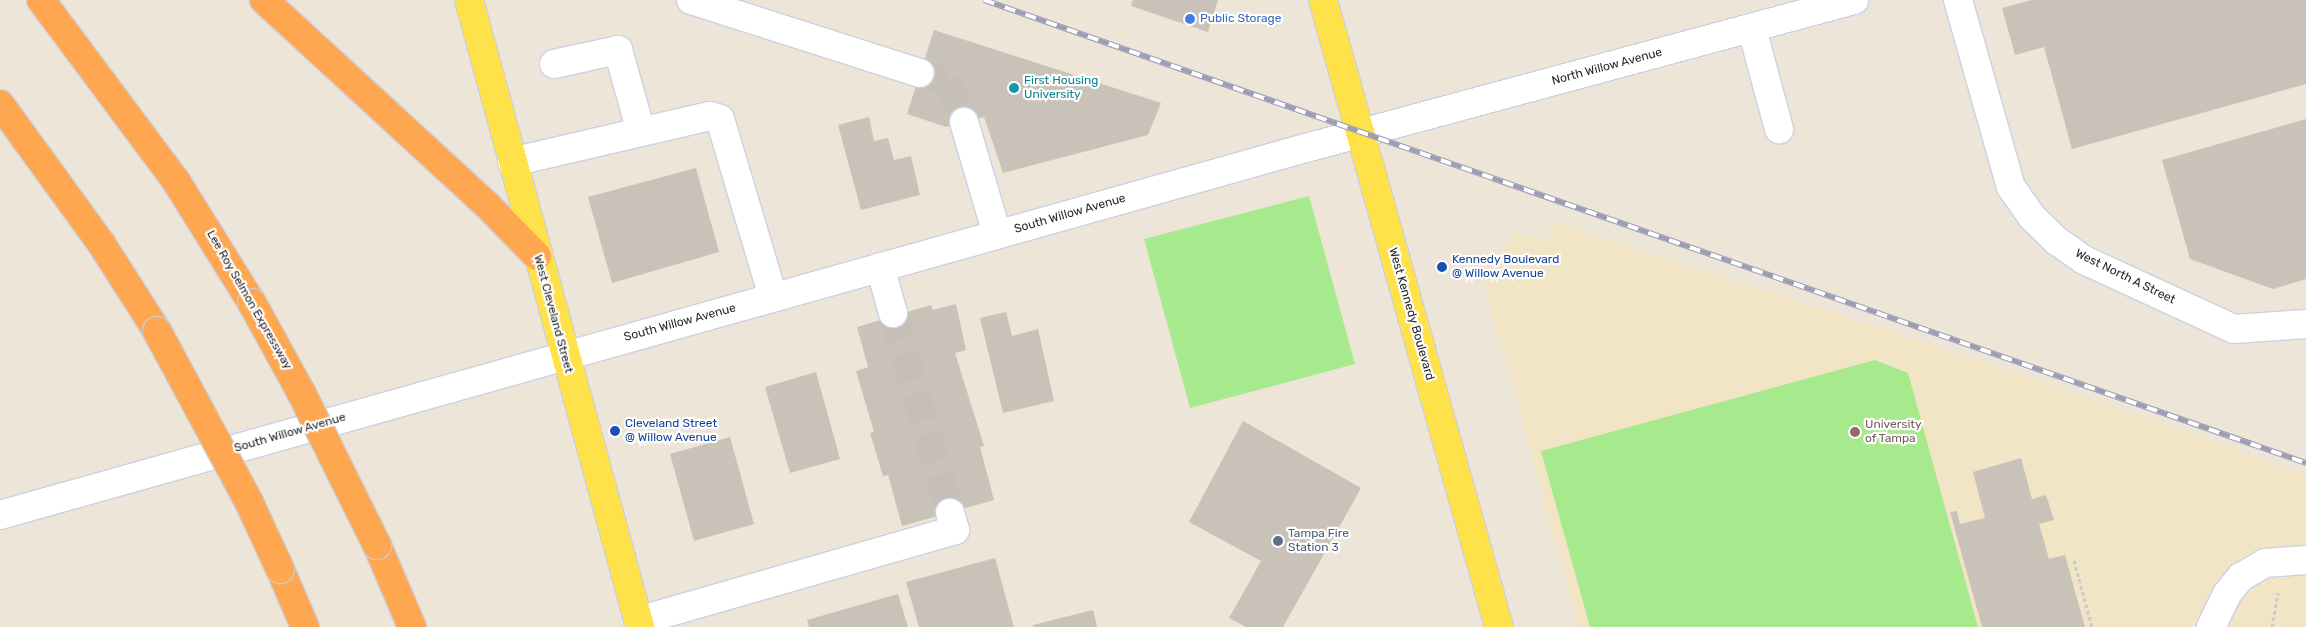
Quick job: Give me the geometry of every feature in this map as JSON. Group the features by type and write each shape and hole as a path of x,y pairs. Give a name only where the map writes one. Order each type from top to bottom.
{"highway":[{"name":"Lee Roy Selmon Expressway","path":"41,0 176,181 252,302 302,392 377,545 412,627"},
{"path":"264,0 488,206 537,256"},
{"path":"0,104 101,243 156,330 244,493 305,627"}],"main road":[{"name":"West Cleveland Street","path":"469,0 537,256 639,624"},
{"name":"West Kennedy Boulevard","path":"1323,0 1499,627"}],"street":[{"path":"691,0 920,73"},
{"name":"North Willow Avenue","path":"1360,133 1854,0"},
{"name":"West North A Street","path":"1958,0 2011,187 2032,217 2057,241 2084,260 2234,329 2306,324"},
{"path":"1752,29 1779,129"},
{"path":"554,64 618,50 641,132"},
{"path":"512,162 710,116 720,119 773,297"},
{"path":"964,122 997,234"},
{"name":"South Willow Avenue","path":"0,515 564,354 1360,133"},
{"path":"880,267 893,313"},
{"path":"639,624 955,530 950,513"},
{"path":"2211,627 2226,594 2242,576 2265,563 2306,560"}],"path":[{"path":"2074,560 2092,627"},
{"path":"2272,627 2278,590"}],"shaded area":[{"name":"University of Tampa","path":"1554,222 2064,389 2306,475 2306,627 1578,627 1481,271 1494,263 1513,231 1546,241"}],"green space":[{"path":"1309,196 1355,364 1190,408 1144,239"},
{"path":"1875,360 1908,373 1978,627 1590,627 1541,451"}],"building":[{"name":"Public Storage","path":"1133,0 1218,0 1208,32 1131,6"},
{"path":"2032,0 2306,0 2306,84 2072,149 2044,47 2015,55 2002,8"},
{"name":"First Housing University","path":"934,30 1161,103 1148,135 1003,173 984,117 946,127 907,114"},
{"path":"869,117 874,141 888,138 894,160 911,156 920,195 861,210 838,125"},
{"path":"2306,119 2306,279 2273,289 2190,259 2162,160"},
{"path":"696,168 719,252 612,283 588,197"},
{"path":"956,304 966,350 955,353 984,446 980,447 994,500 902,526 888,475 883,476 870,433 874,432 856,371 868,367 857,327 931,305 933,310"},
{"path":"1006,312 1012,336 1038,329 1054,401 1003,413 980,318"},
{"path":"816,372 840,459 790,473 765,387"},
{"name":"Tampa Fire Station 3","path":"1243,421 1361,488 1283,627 1246,627 1229,618 1261,561 1189,522"},
{"path":"730,437 754,524 694,541 670,454"},
{"path":"2021,458 2032,499 2046,495 2054,520 2039,524 2049,559 2065,555 2085,627 1982,627 1950,512 1957,511 1960,524 1985,518 1973,472"},
{"path":"995,558 1014,627 919,627 906,582"},
{"path":"898,594 908,627 809,627 807,620"},
{"path":"1093,610 1097,627 1034,627 1033,625"}],"tunnel":[{"path":"920,73 947,81 964,122"},
{"path":"893,313 950,513"}],"railway":[{"path":"984,0 2306,463"}],"place":[{"name":"Public Storage","path":"1190,19"},
{"name":"First Housing University","path":"1014,88"},
{"name":"Kennedy Boulevard @ Willow Avenue","path":"1442,267"},
{"name":"Cleveland Street @ Willow Avenue","path":"615,431"},
{"name":"University of Tampa","path":"1855,432"},
{"name":"Tampa Fire Station 3","path":"1278,541"}]}
